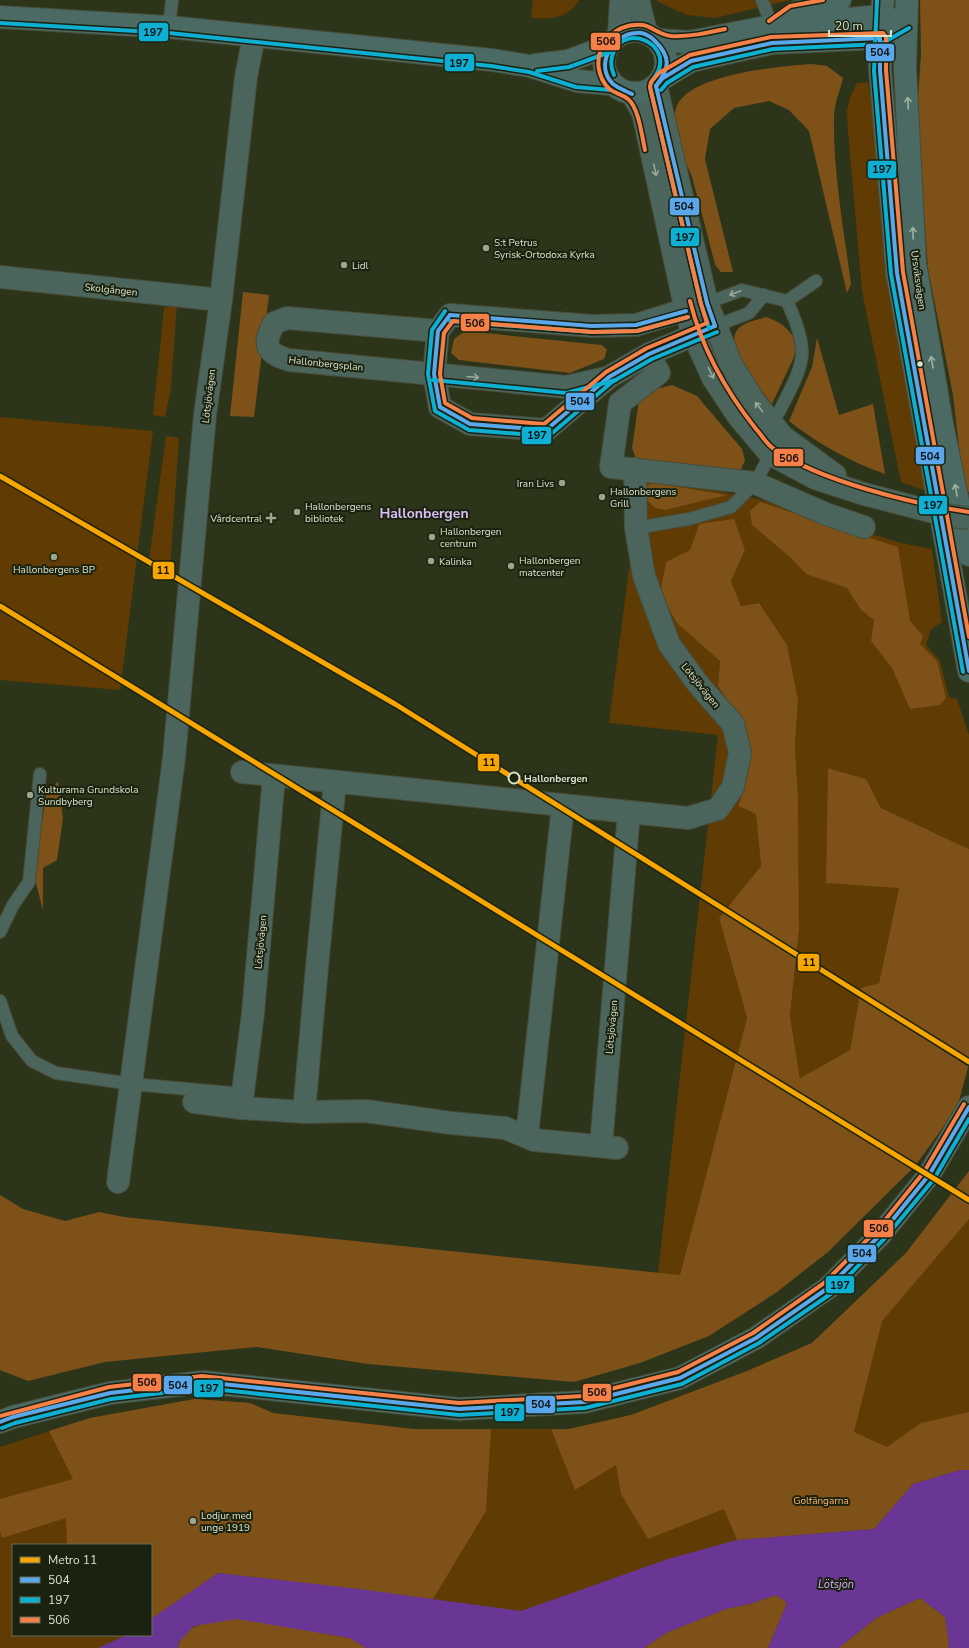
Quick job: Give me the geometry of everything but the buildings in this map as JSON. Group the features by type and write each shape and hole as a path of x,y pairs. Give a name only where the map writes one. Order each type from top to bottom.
{"street":[{"path":"612,84 606,72 604,62 614,41 621,0"},
{"path":"638,0 652,36 667,60 660,82 707,303 714,326 731,364 754,401 783,437 818,465 864,494"},
{"path":"772,26 792,12 824,6 840,0"},
{"name":"Ursviksvägen","path":"907,0 905,68 915,263 942,424 969,555"},
{"path":"0,17 170,27 530,66 577,81 612,84 632,94 648,91 691,61 772,43 880,38 906,23 882,8 772,26 689,42 632,31 614,41 568,61 530,66"},
{"name":"Ursviksvägen","path":"882,8 880,77 897,273 969,670"},
{"name":"Lötsjövägen","path":"118,1182 174,758 206,414 221,300 246,77 254,36"},
{"path":"632,94 643,113 686,311 693,334 713,378 738,416 770,454 815,478 864,494 949,516 969,518"},
{"name":"Skolgången","path":"0,277 221,300"},
{"path":"438,331 450,315 592,326 636,325 686,311 707,303"},
{"name":"Hallonbergsplan","path":"609,377 566,387 434,374 288,360 274,356 268,347 268,334 274,323 287,318 438,331 434,374 440,407 470,424 546,430 609,377 649,354 714,326"},
{"path":"649,354 659,373 620,403 611,467 755,483 826,514 864,527"},
{"name":"Lötsjövägen","path":"242,772 688,818 718,809 733,787 740,753 734,724 698,684 669,644 644,576 636,528 635,469"},
{"name":"Lötsjövägen","path":"242,1101 253,1013 274,776"},
{"path":"304,1112 316,967 335,782"},
{"path":"527,1136 563,805"},
{"name":"Lötsjövägen","path":"194,1102 242,1101 304,1112 366,1111 451,1123 506,1128 534,1140 609,1147 629,812"},
{"path":"0,1422 13,1416 110,1393 203,1382 459,1409 584,1402 680,1378 756,1338 828,1288 881,1234 930,1175 969,1107"}],"lane":[{"path":"170,27 172,0"},
{"path":"762,0 772,26"},
{"path":"707,303 742,290 787,301 816,281"},
{"path":"714,326 749,313 764,295"},
{"path":"779,412 791,388 802,353 799,330 787,301"},
{"path":"636,528 689,519 731,507 755,483 770,454 783,437"},
{"path":"0,932 13,905 29,882 40,774"},
{"path":"0,1001 12,1036 32,1061 56,1073 242,1101"}],"green space":[{"path":"533,0 579,0 570,11 564,14 552,18 531,18"},
{"path":"657,0 790,0 715,18 687,15 658,2"},
{"path":"920,0 969,0 969,492 964,491 953,395 928,269 917,112 921,54"},
{"path":"812,64 827,66 843,78 835,107 834,138 840,201 851,284 847,293 809,131 789,110 769,101 734,108 710,129 705,159 733,272 721,272 715,265 692,177 679,150 674,124 676,108 683,96 697,87 736,74 779,67"},
{"path":"868,82 929,492 901,482 862,291 847,111 850,97 857,83"},
{"path":"243,292 269,295 254,417 230,416"},
{"path":"177,303 171,388 165,417 153,415 164,308"},
{"path":"766,317 777,321 791,333 797,343 794,357 772,404 745,368 735,346 734,337 738,329 744,325"},
{"path":"465,331 602,345 607,350 604,359 570,373 459,360 451,353 454,339"},
{"path":"817,338 839,415 873,404 885,474 835,452 789,421 812,367"},
{"path":"672,385 697,396 742,449 745,460 740,472 638,465 632,448 640,393"},
{"name":"Hallonbergens BP","path":"0,417 153,431 120,690 0,680"},
{"path":"166,436 179,438 170,569 148,568"},
{"path":"641,476 758,499 901,543 932,549 942,622 931,629 926,645 940,661 949,697 957,699 969,735 969,849 881,808 866,779 828,768 899,888 879,983 861,988 850,1050 800,1078 790,1016 799,930 798,796 795,746 798,700 759,603 741,606 731,581 745,550 699,524 690,550 720,661 718,686 741,721 749,756 746,783 738,806 756,814 761,866 719,918 747,1018 680,1276 658,1273 718,735 609,723"},
{"path":"655,483 727,495 665,510 655,508 644,497 645,486"},
{"path":"760,502 898,547 910,621 923,636 920,644 937,661 946,698 940,705 910,709 892,668 871,641 874,620 861,610 847,588 806,574 789,556 752,525 750,511"},
{"path":"734,519 745,550 731,581 741,606 759,603 787,645 798,700 795,746 798,796 799,930 790,1016 800,1078 850,1050 861,988 879,983 899,888 826,883 828,768 866,779 881,808 969,849 969,1064 957,1108 915,1166 828,1252 777,1292 709,1336 640,1363 574,1382 368,1364 257,1347 105,1362 28,1381 0,1370 0,1195 23,1209 65,1221 99,1212 124,1217 680,1275 747,1018 719,918 761,866 756,814 738,806 746,783 749,756 741,721 718,686 720,661 677,623 660,594 666,562 690,550 699,524"},
{"path":"58,781 63,818 57,860 43,868 43,911 34,875 46,796"},
{"name":"Golfängarna","path":"969,1171 969,1648 0,1648 0,1447 90,1418 195,1399 250,1403 273,1413 413,1429 569,1429 631,1415 747,1371 812,1343 906,1253"},
{"path":"969,1171 969,1219 882,1321 854,1432 887,1447 921,1423 969,1412 969,1470 960,1470 913,1484 874,1529 737,1540 724,1509 648,1539 621,1494 616,1465 575,1490 551,1429 569,1429 631,1415 747,1371 812,1343 906,1253"},
{"path":"195,1399 250,1403 273,1413 413,1429 491,1429 486,1511 433,1599 218,1573 152,1618 152,1544 67,1544 66,1518 2,1538 0,1532 0,1499 73,1479 49,1431 90,1418"},
{"path":"776,1595 787,1603 768,1648 644,1648 665,1633 726,1609 750,1604"},
{"path":"920,1598 945,1617 949,1643 948,1648 839,1648 876,1618"},
{"path":"237,1618 350,1638 366,1648 178,1648 181,1639 186,1632 193,1628 210,1622"}],"water":[{"name":"Lötsjön","path":"960,1470 969,1470 969,1648 948,1648 949,1643 945,1617 920,1598 876,1618 839,1648 768,1648 787,1603 776,1595 750,1604 726,1609 666,1633 644,1648 366,1648 350,1638 237,1619 194,1626 179,1642 178,1648 98,1648 125,1636 152,1636 152,1618 218,1573 359,1589 521,1611 668,1559 737,1540 874,1529 913,1484"}],"metro line":[{"name":"11","path":"0,476 395,704 969,1062"},
{"name":"11","path":"0,606 969,1200"}],"transit line":[{"name":"506","path":"769,21 790,6 823,0"},
{"name":"197","path":"877,0 874,71 891,274 963,672"},
{"name":"197","path":"0,23 169,33 491,66 529,72 576,87 610,90"},
{"name":"506","path":"645,150 640,123 632,103 624,96 608,88 602,79 599,68 599,58 601,49 606,40 613,33 632,25 647,26 663,34 671,36 691,35 725,29"},
{"name":"197","path":"661,90 667,83 693,67 773,49 881,44 909,28"},
{"name":"504","path":"632,94 613,84 605,69 608,52 613,45 627,35 639,33 646,35 655,41 664,52 667,63 666,68 661,80 656,86"},
{"name":"506","path":"688,317 637,331 592,332 453,321 444,333 440,374 445,403 472,418 544,424 606,372 647,348 707,323 701,304 650,87 651,82 659,73 690,55 771,37 883,33 886,37 886,70 903,272 969,637"},
{"name":"197","path":"614,75 611,63 614,51 620,43 628,39 637,38 645,40 658,52 660,60 659,69 651,83"},
{"name":"504","path":"656,86 663,78 691,61 772,43 880,38 880,70 897,273 969,671"},
{"name":"197","path":"537,71 569,67 610,52"},
{"name":"504","path":"656,86 707,303 715,326"},
{"name":"197","path":"650,87 701,304 709,328"},
{"name":"506","path":"690,301 701,336 716,368 734,399 771,447 793,461 841,481 868,490 922,503 969,512"},
{"name":"197","path":"445,311 432,330 428,374 435,411 469,430 546,436 550,435 612,382 652,359 717,332"},
{"name":"504","path":"450,315 592,326 636,325 686,311"},
{"name":"504","path":"440,407 434,374 438,331 450,315"},
{"name":"197","path":"450,321 592,332 637,331 688,317"},
{"name":"504","path":"440,407 470,424 546,430 609,377 649,354 715,326"},
{"name":"197","path":"433,380 566,393 616,380"},
{"name":"506","path":"0,1416 109,1387 202,1376 459,1403 583,1396 678,1372 753,1333 824,1283 877,1230 924,1172 964,1104"},
{"name":"504","path":"0,1422 13,1417 110,1393 203,1382 459,1409 584,1402 680,1378 756,1338 828,1288 881,1234 929,1175 969,1107"},
{"name":"197","path":"2,1428 15,1423 111,1399 203,1388 459,1415 585,1408 682,1384 759,1343 832,1293 885,1238 934,1179 969,1119"}],"place":[{"name":"S:t Petrus Syrisk-Ortodoxa Kyrka","path":"486,248"},
{"name":"Lidl","path":"344,265"},
{"name":"Iran Livs","path":"562,483"},
{"name":"Hallonbergens Grill","path":"602,497"},
{"name":"Hallonbergens bibliotek","path":"297,512"},
{"name":"Vårdcentral","path":"271,518"},
{"name":"Hallonbergen centrum","path":"432,537"},
{"name":"Hallonbergens BP","path":"54,557"},
{"name":"Kalinka","path":"431,561"},
{"name":"Hallonbergen matcenter","path":"511,566"},
{"name":"Hallonbergen","path":"514,778"},
{"name":"Kulturama Grundskola Sundbyberg","path":"30,795"},
{"name":"Lodjur med unge 1919","path":"193,1521"}],"district":[{"name":"Hallonbergen","path":"424,513"}]}
